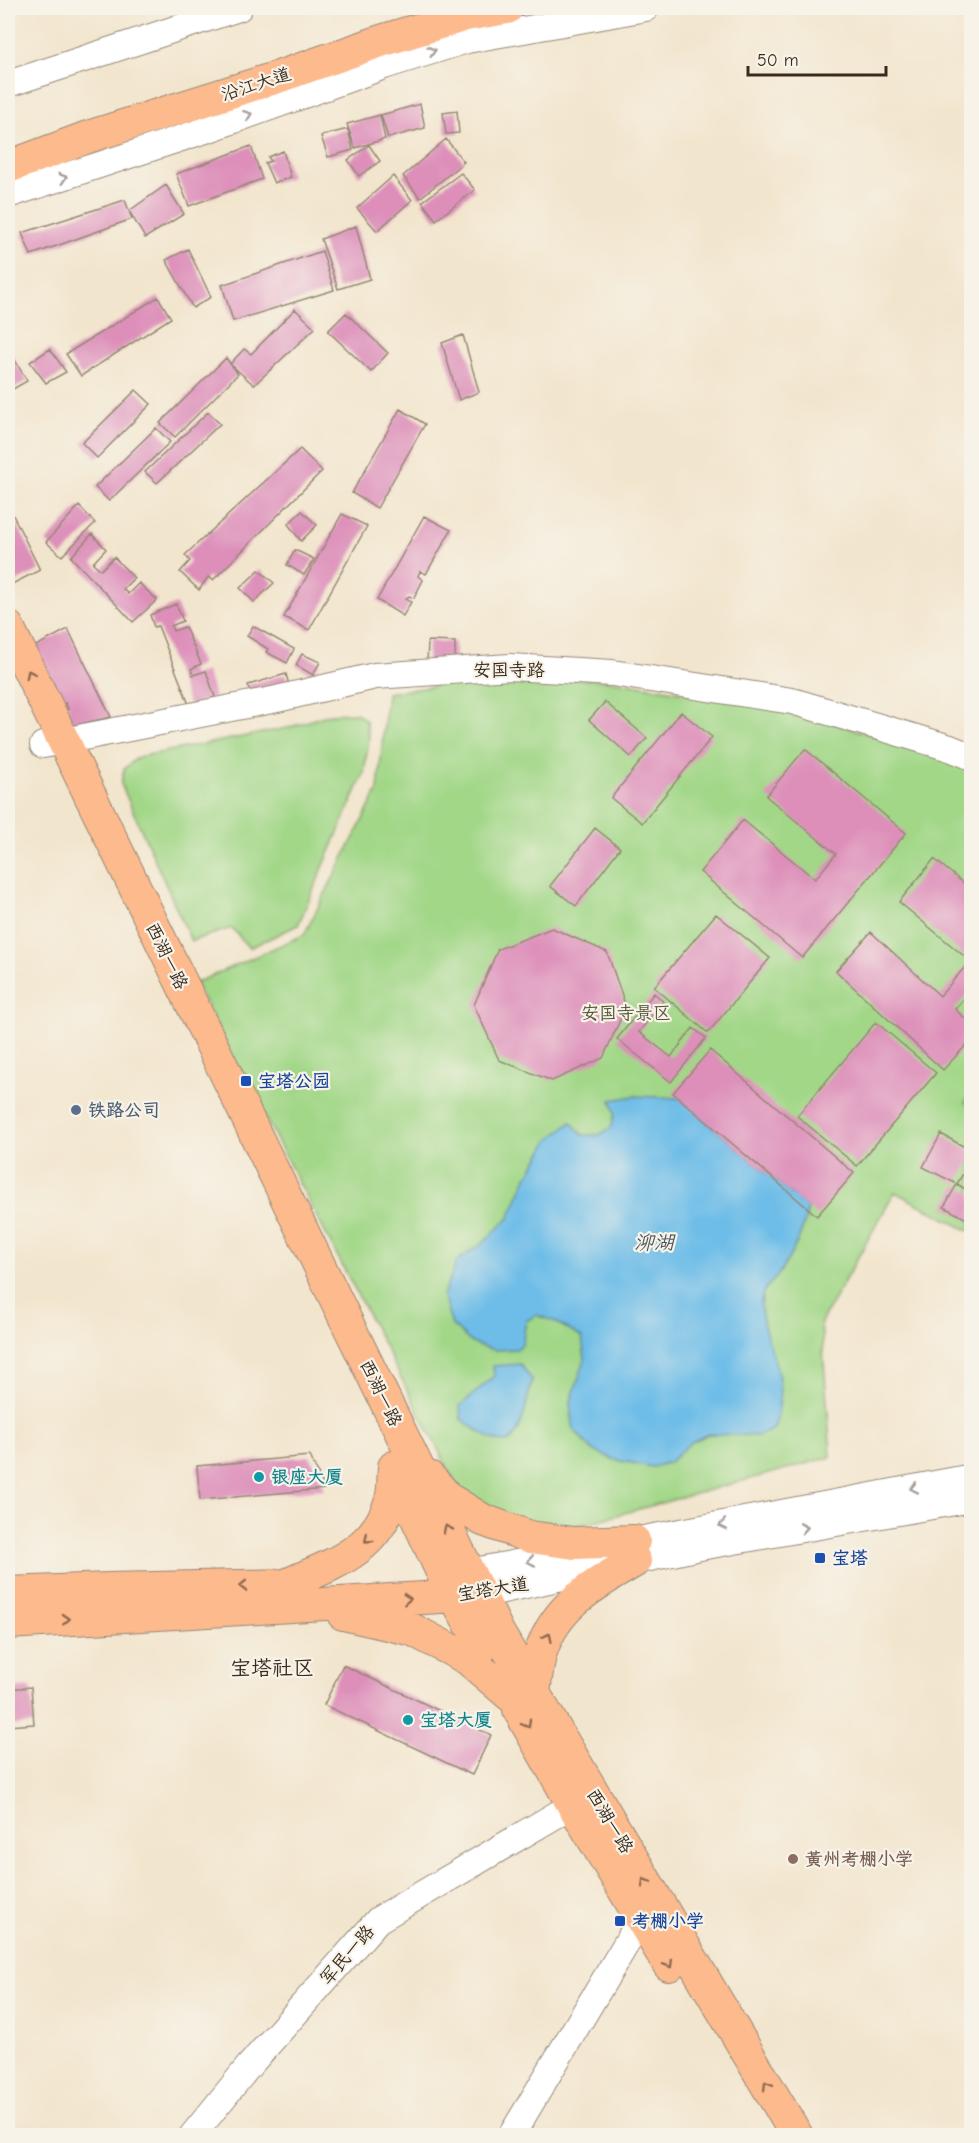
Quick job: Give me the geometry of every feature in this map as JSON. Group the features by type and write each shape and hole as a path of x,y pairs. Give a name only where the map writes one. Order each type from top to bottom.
{"main road":[{"name":"沿江大道","path":"8,146 245,70 343,33 430,8"},
{"name":"沿江大道","path":"8,167 88,136 278,77 381,41 466,15 507,8"},
{"name":"西湖一路","path":"8,627 53,743 264,1195 404,1465 462,1584 522,1694 797,2136"},
{"name":"西湖一路","path":"8,674 53,743"},
{"path":"286,1596 346,1558 378,1530 404,1465 448,1498 483,1520 530,1537 635,1551"},
{"path":"286,1596 413,1630 468,1659 522,1694 557,1618 588,1588 635,1551"},
{"name":"宝塔大道","path":"8,1623 286,1596 462,1584"},
{"name":"宝塔大道","path":"8,1593 110,1589 286,1596"},
{"name":"西湖一路","path":"522,1694 573,1805 772,2136"}],"street":[{"path":"8,84 239,8"},
{"path":"8,195 209,129 384,66 467,40 646,8"},
{"name":"安国寺路","path":"53,743 278,699 375,676 510,667 612,673 792,701 950,748 972,757"},
{"name":"宝塔大道","path":"462,1584 635,1551 972,1476"},
{"name":"宝塔大道","path":"635,1551 700,1547 972,1499"},
{"name":"军民一路","path":"192,2136 249,2066 378,1920 573,1805"},
{"path":"511,2136 641,1919"}],"green space":[{"name":"安国寺景区","path":"509,676 615,681 793,711 972,766 972,1094 965,1102 971,1107 971,1232 895,1192 821,1322 831,1457 562,1530 504,1520 462,1495 195,983 304,935 378,790 387,693"},
{"path":"357,713 366,721 369,738 364,773 298,925 249,948 232,928 191,941 121,784 124,769 138,757 288,728 330,714"}],"water":[{"name":"泖湖","path":"635,1096 679,1098 808,1208 792,1251 778,1275 764,1291 761,1303 764,1324 779,1379 779,1404 774,1429 759,1436 708,1434 690,1443 670,1462 653,1467 615,1460 592,1450 574,1430 570,1404 585,1359 582,1338 556,1322 536,1315 526,1321 522,1345 516,1349 494,1350 472,1343 452,1325 443,1295 457,1261 481,1244 509,1218 527,1177 549,1140 571,1122 583,1135 599,1135 611,1128 615,1113 611,1100"},
{"path":"520,1364 532,1380 520,1427 510,1440 504,1442 493,1439 461,1419 460,1406 494,1376 493,1366"}],"building":[{"path":"420,104 425,128 388,138 381,115"},
{"path":"457,111 459,133 446,134 443,113"},
{"path":"380,115 385,139 355,148 347,124"},
{"path":"348,129 353,150 328,157 321,136"},
{"path":"446,139 464,162 420,198 403,176"},
{"path":"369,145 380,161 359,176 348,160"},
{"path":"251,146 262,179 189,206 176,174"},
{"path":"283,151 291,177 274,183 265,163 271,161 268,157"},
{"path":"461,173 475,190 436,220 422,202"},
{"path":"393,176 412,200 377,231 357,208"},
{"path":"166,185 184,214 145,238 129,211"},
{"path":"125,200 132,219 31,255 22,233"},
{"path":"356,226 370,279 338,289 321,239"},
{"path":"188,249 211,297 193,308 166,260"},
{"path":"322,251 334,290 233,321 222,285"},
{"path":"158,297 171,318 81,376 66,354"},
{"path":"295,309 315,328 254,385 230,364 244,349 251,354"},
{"path":"346,313 388,353 371,372 328,331"},
{"path":"463,335 479,392 459,400 442,343"},
{"path":"8,348 27,381 8,392"},
{"path":"50,349 66,372 46,383 30,362"},
{"path":"226,358 238,374 175,437 160,423"},
{"path":"136,390 151,404 97,458 82,443"},
{"path":"400,409 425,424 377,508 352,493"},
{"path":"208,412 220,424 157,483 145,472"},
{"path":"156,428 170,442 109,501 95,487"},
{"path":"300,449 322,471 213,580 208,577 199,590 180,572 190,561 185,555"},
{"path":"8,505 40,570 8,586"},
{"path":"79,506 95,523 62,556 46,542"},
{"path":"302,511 317,525 301,541 288,524"},
{"path":"342,514 367,526 309,630 284,617"},
{"path":"424,516 451,530 426,574 420,571 418,576 423,580 414,598 409,596 405,599 411,602 403,616 377,600"},
{"path":"92,534 106,549 93,563 101,570 114,557 134,578 123,589 128,594 139,583 157,600 133,622 71,557"},
{"path":"295,550 314,559 304,575 287,565"},
{"path":"259,570 274,583 254,602 240,588"},
{"path":"176,604 183,621 171,626 173,631 185,627 201,664 191,669 193,675 206,671 215,697 190,707 158,626 154,627 150,615"},
{"path":"253,626 294,649 287,663 266,652 268,649 247,636"},
{"path":"68,629 111,717 72,726 65,712 68,709 66,703 62,704 34,647"},
{"path":"428,641 455,642 455,669 427,664"},
{"path":"302,654 320,662 313,675 296,665"},
{"path":"286,674 290,689 253,699 248,685"},
{"path":"605,702 647,738 631,757 589,720"},
{"path":"681,712 712,737 642,823 611,798"},
{"path":"805,749 906,833 802,958 700,872 743,820 815,879 836,854 766,796"},
{"path":"595,828 620,848 576,906 550,886"},
{"path":"934,859 972,890 972,990 955,1009 972,1025 972,1039 943,1070 836,971 871,932 940,996 970,961 899,902"},
{"path":"716,914 770,958 708,1033 654,987"},
{"path":"552,928 607,952 626,1007 603,1058 552,1081 499,1060 474,1005 498,949"},
{"path":"654,993 663,1001 639,1032 671,1057 693,1028 706,1038 671,1082 617,1039"},
{"path":"876,1022 936,1073 857,1166 797,1116"},
{"path":"710,1050 854,1173 817,1216 673,1093"},
{"path":"941,1134 972,1151 972,1159 957,1184 923,1167"},
{"path":"957,1184 972,1193 972,1222 944,1207"},
{"name":"银座大厦","path":"310,1456 325,1489 200,1500 197,1466"},
{"name":"宝塔大厦","path":"343,1665 491,1735 472,1775 324,1705"},
{"path":"31,1687 34,1724 8,1726 8,1689"}],"place":[{"name":"宝塔公园","path":"246,1081"},
{"name":"铁路公司","path":"76,1110"},
{"name":"银座大厦","path":"259,1477"},
{"name":"宝塔","path":"820,1558"},
{"name":"宝塔大厦","path":"408,1720"},
{"name":"黄州考棚小学","path":"793,1859"},
{"name":"考棚小学","path":"620,1921"}],"district":[{"name":"宝塔社区","path":"272,1668"}]}
